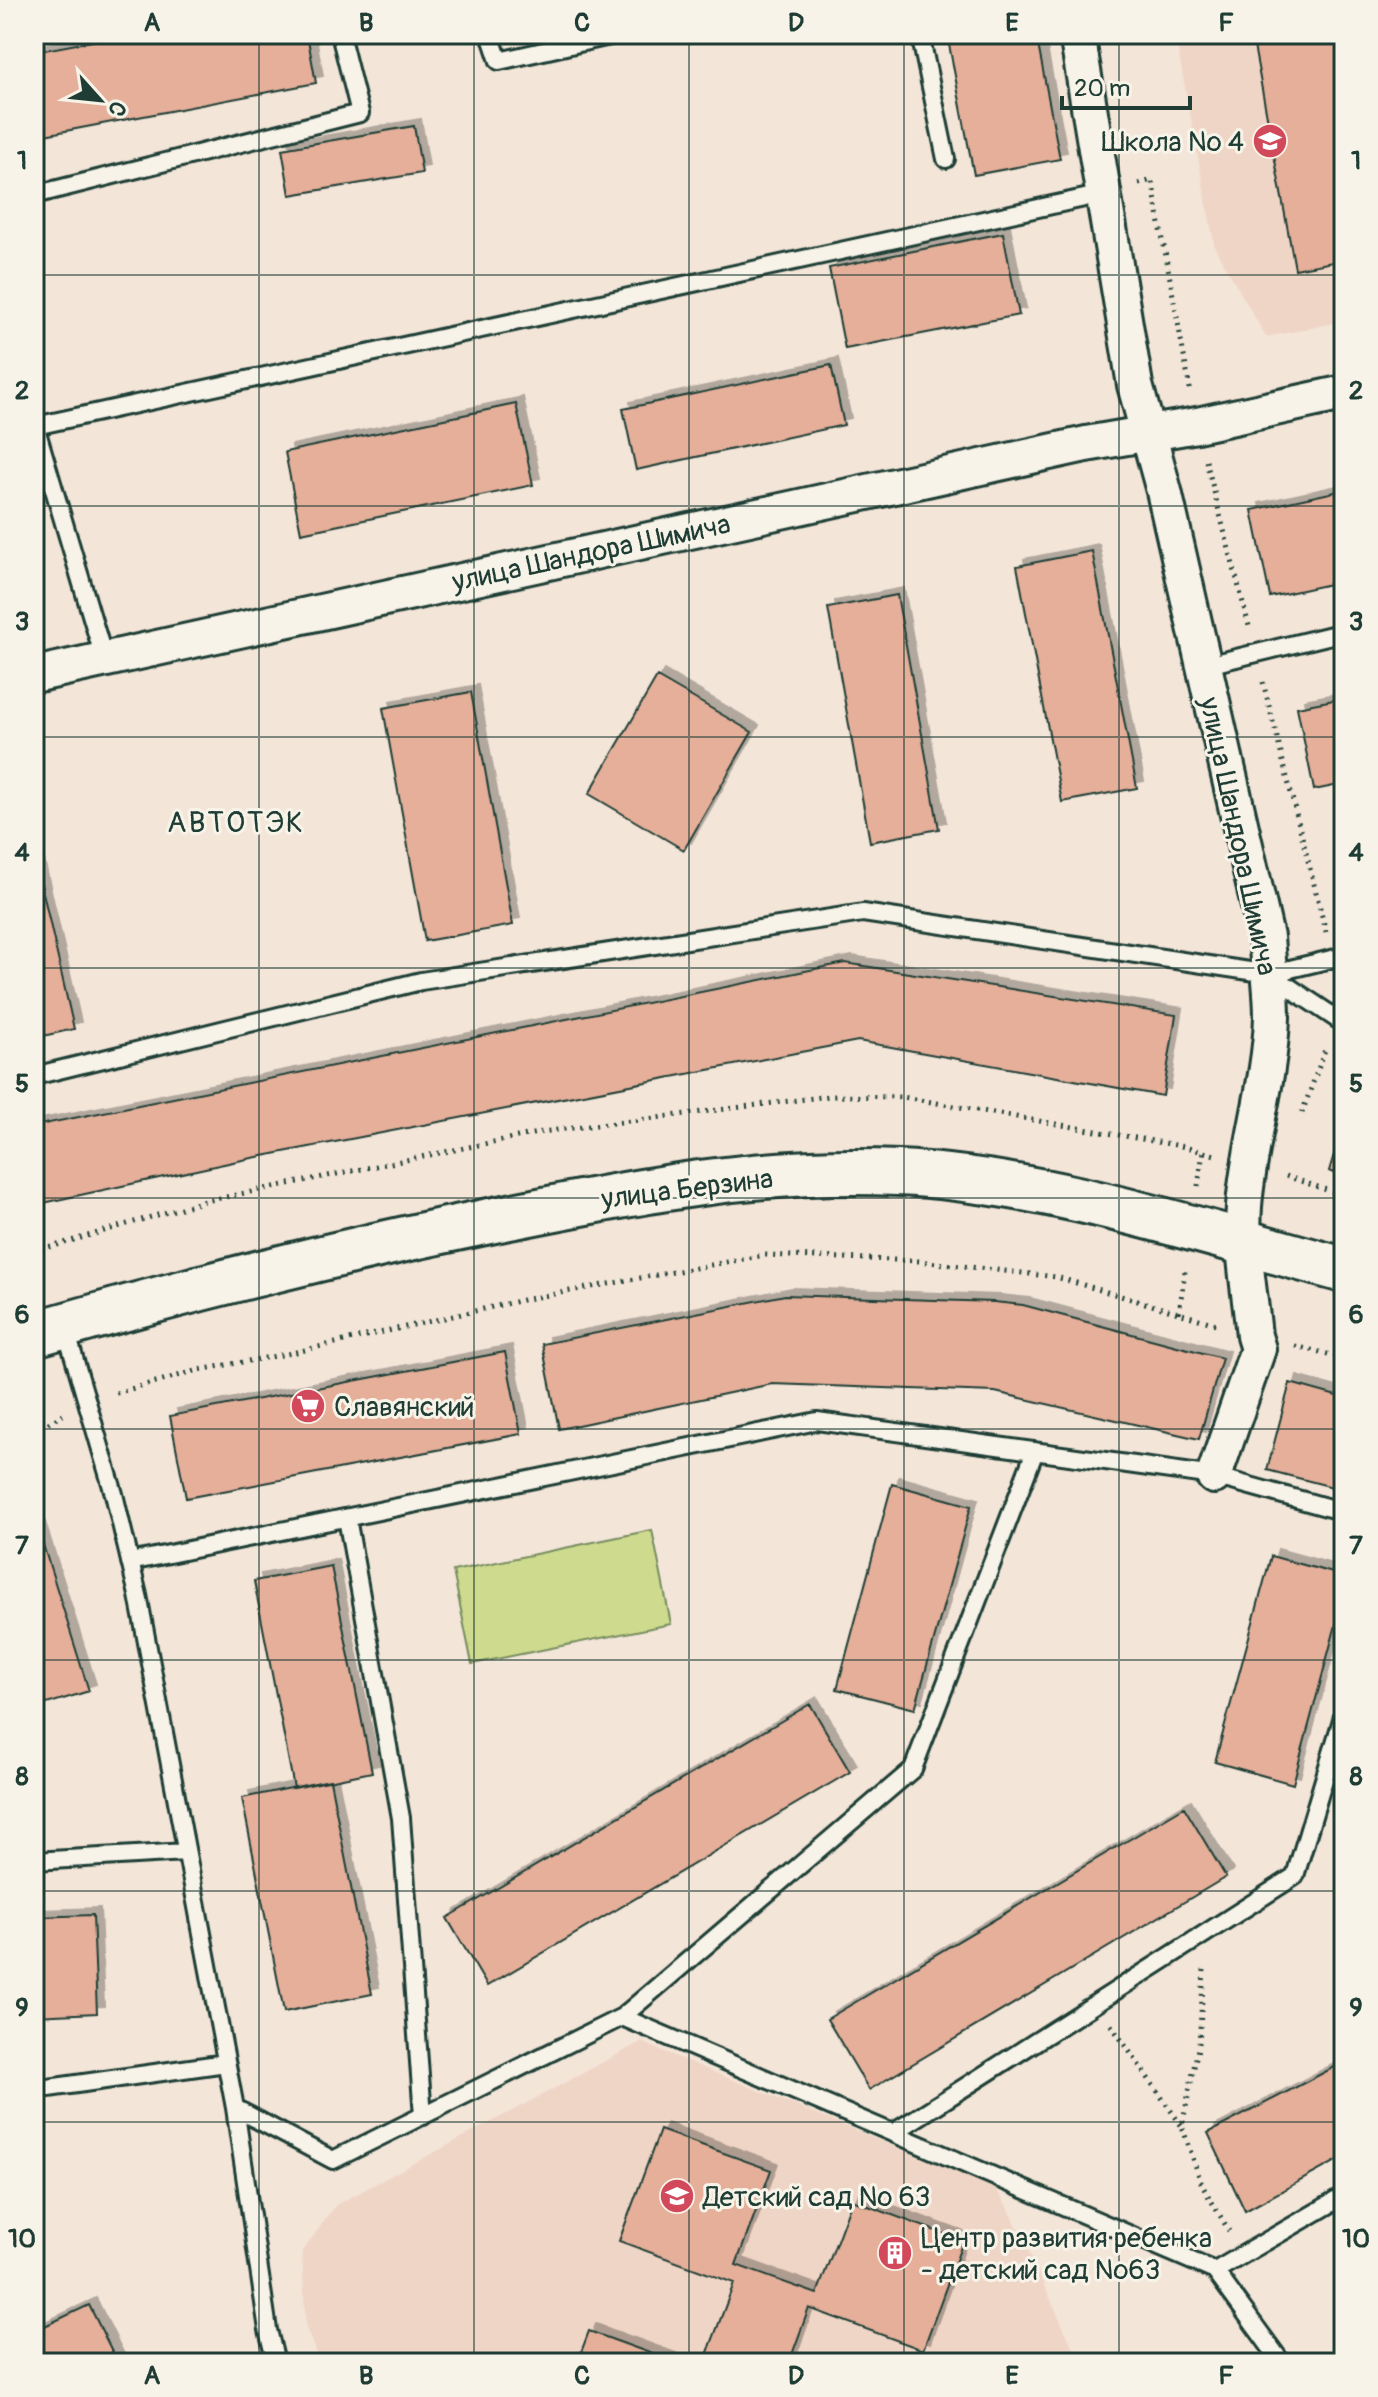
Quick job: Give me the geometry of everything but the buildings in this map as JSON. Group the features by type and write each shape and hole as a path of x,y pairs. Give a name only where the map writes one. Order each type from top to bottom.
{"street":[{"name":"улица Шандора Шимича","path":"1077,34 1135,385 1266,937 1272,1017 1246,1191 1245,1244 1258,1349 1214,1476"},
{"name":"улица Шандора Шимича","path":"34,675 1055,451 1344,393"},
{"name":"улица Берзина","path":"50,1330 382,1243 622,1193 704,1182 851,1171 951,1177 1072,1199 1344,1270"}],"lane":[{"path":"34,195 360,113 340,34"},
{"path":"490,34 499,61 619,34"},
{"path":"920,34 946,159"},
{"path":"104,658 34,424 1103,194"},
{"path":"1203,666 1344,632"},
{"path":"34,1076 421,981 863,913 1269,974 1344,956"},
{"path":"1269,974 1344,1021"},
{"path":"50,1330 87,1402 130,1562 235,2108 268,2330 276,2363"},
{"path":"130,1562 817,1421 1214,1476 1344,1512"},
{"path":"235,2108 333,2160 622,2017 913,1769 1035,1451"},
{"path":"347,1518 401,1818 423,2116"},
{"path":"893,2133 1295,1876 1344,1713"},
{"path":"34,1861 186,1852"},
{"path":"622,2017 1215,2271 1282,2363"},
{"path":"34,2090 226,2063"},
{"path":"1215,2271 1344,2196"}],"path":[{"path":"34,1431 87,1402 199,1370 292,1353 527,1299 765,1255 919,1261 1056,1277 1254,1336 1344,1358"},
{"path":"1182,2126 1199,2043 1206,1933"},
{"path":"1097,2003 1182,2126 1202,2185 1243,2254"}],"shaded area":[{"name":"Школа № 4","path":"1175,34 1344,34 1344,321 1266,337 1215,248"},
{"name":"Детский сад № 63","path":"641,2042 995,2188 1009,2209 1080,2363 320,2363 306,2328 302,2252 336,2205"}],"green space":[{"path":"652,1530 671,1624 472,1664 453,1571"}],"place":[{"name":"Школа № 4","path":"1270,141"},
{"name":"Славянский","path":"308,1406"},
{"name":"Детский сад № 63","path":"677,2196"},
{"name":"Центр развития ребенка - детский сад №63","path":"895,2253"}],"district":[{"name":"АВТОТЭК","path":"236,822"}]}
